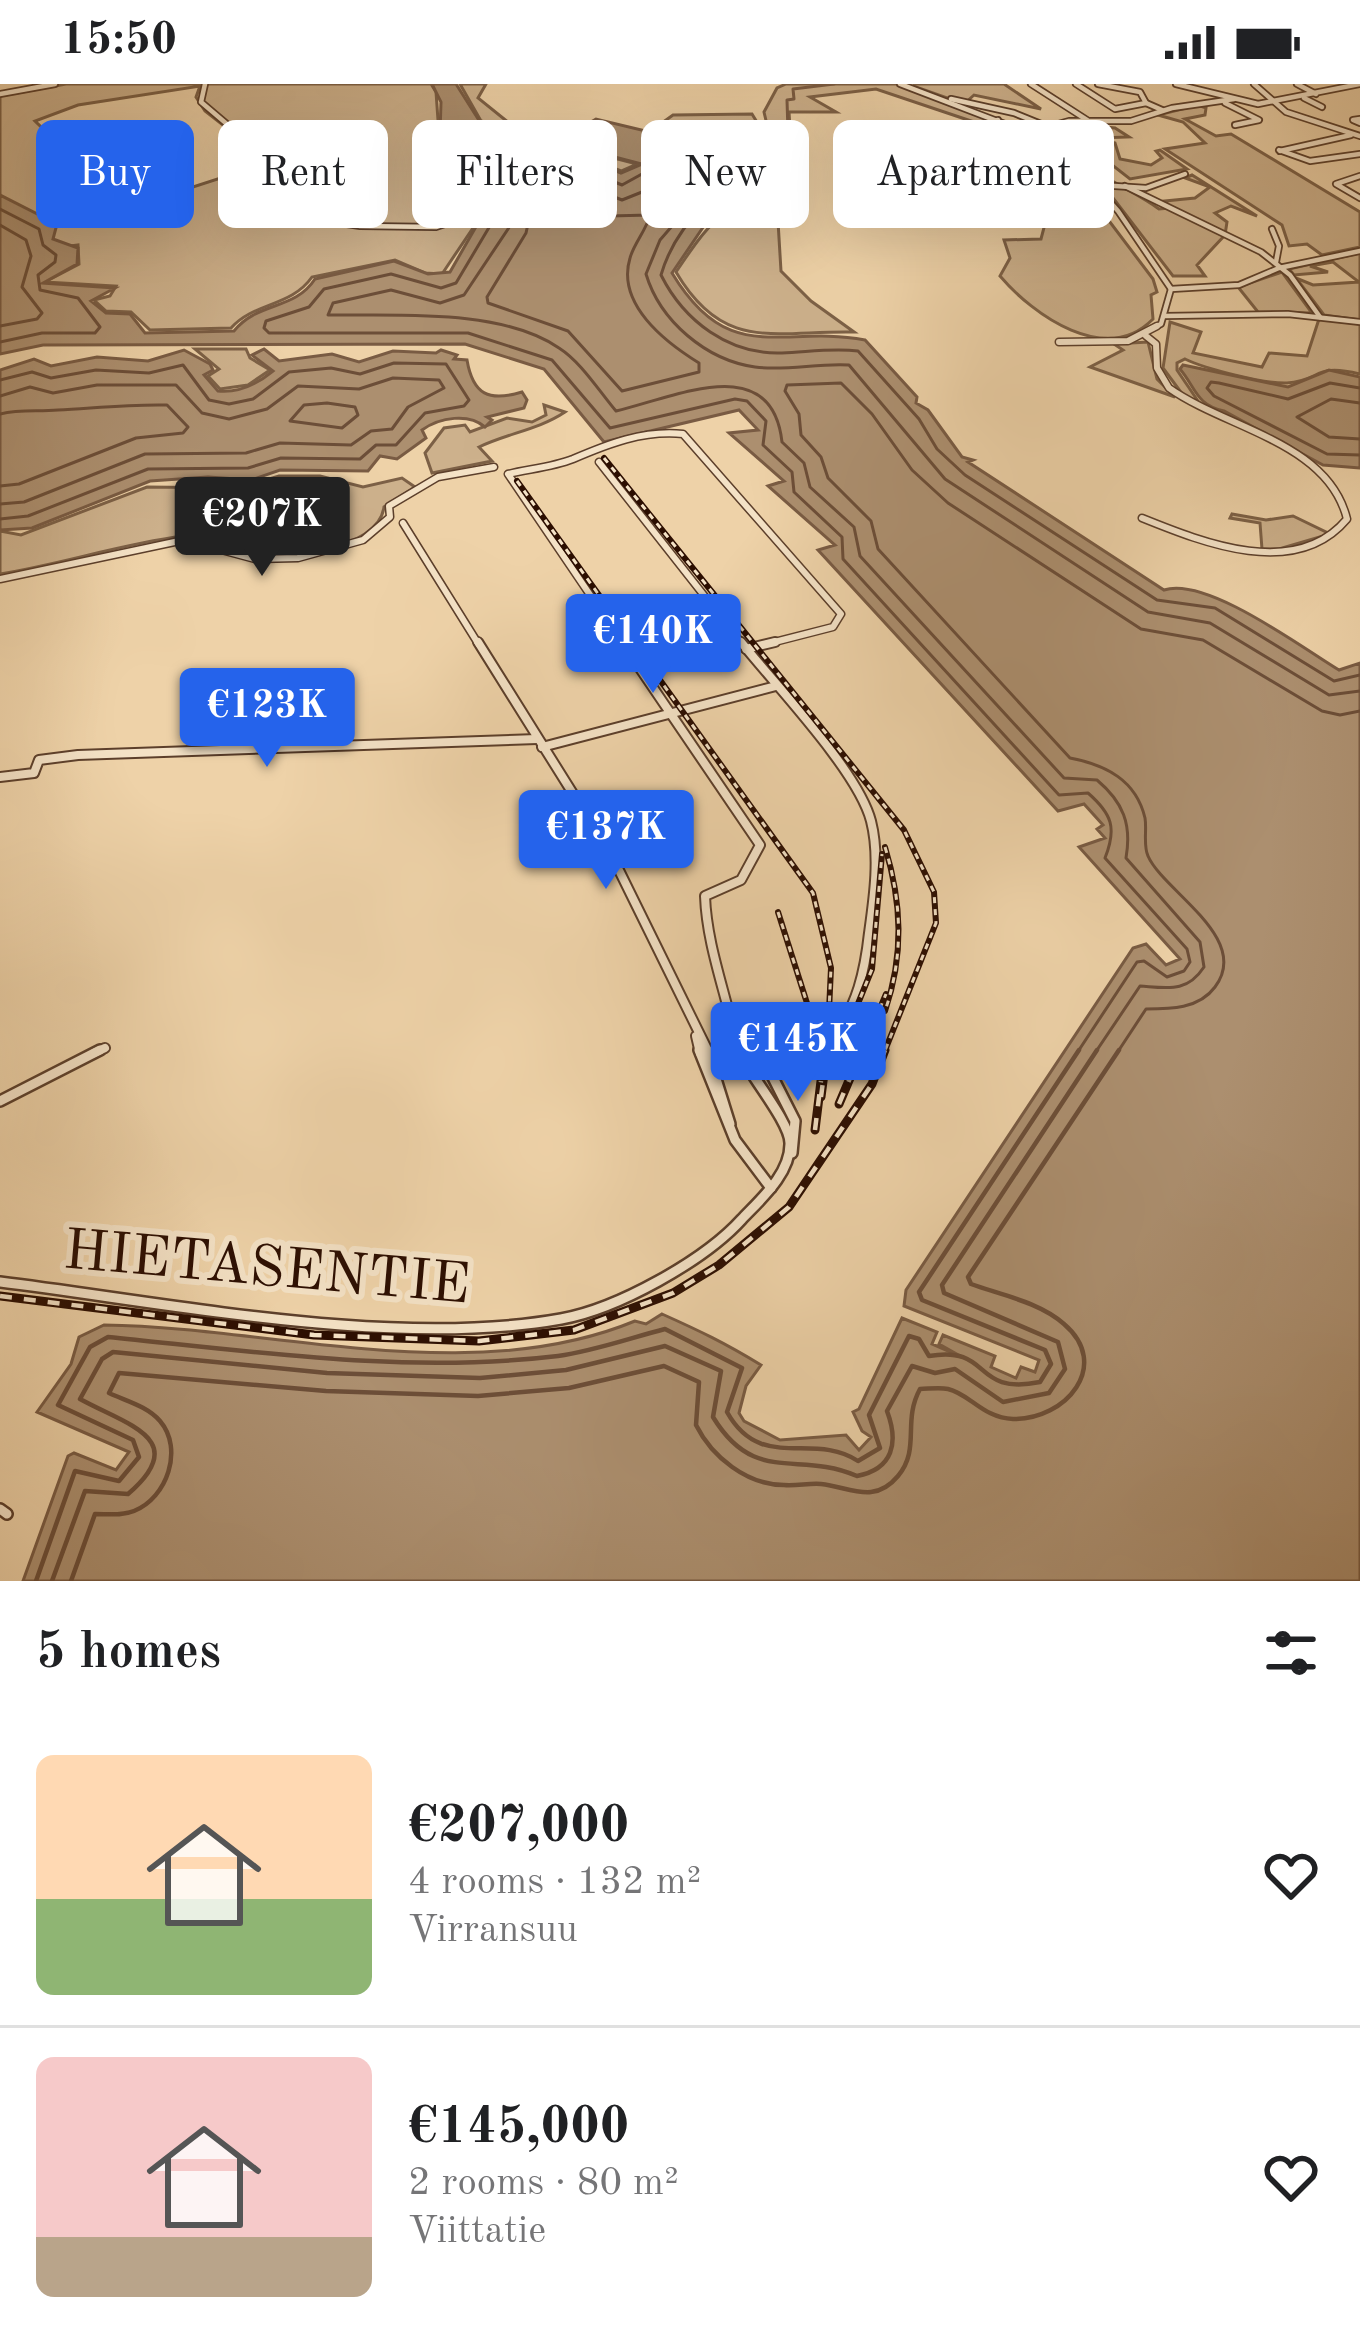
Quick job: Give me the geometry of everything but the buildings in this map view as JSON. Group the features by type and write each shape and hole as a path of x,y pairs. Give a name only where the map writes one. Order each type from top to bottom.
{"street":[{"path":"0,94 55,84"},
{"path":"205,84 201,102 228,125 237,152 262,170 273,200 289,212 338,224 412,226"},
{"path":"1031,84 1085,120"},
{"path":"1039,87 1055,84"},
{"path":"1076,84 1115,109 1146,103 1162,110"},
{"path":"1097,84 1140,92 1146,103"},
{"path":"1176,84 1252,104 1360,84"},
{"path":"1297,84 1316,94"},
{"path":"907,85 999,119"},
{"path":"1255,87 1298,116 1356,135"},
{"path":"1302,98 1322,107"},
{"path":"942,99 975,102 1030,120"},
{"path":"1114,122 1234,99"},
{"path":"1223,102 1258,120 1235,125"},
{"path":"1356,135 1280,150 1310,161 1360,152"},
{"path":"1338,139 1360,152"},
{"path":"1114,186 1146,188 1185,174"},
{"path":"1360,176 1336,184 1360,198"},
{"path":"1125,186 1145,200 1229,234 1280,264 1320,316"},
{"path":"1059,342 1128,341 1146,336 1166,316 1171,290 1114,209"},
{"path":"1272,229 1280,264"},
{"path":"1171,290 1239,286 1280,264 1360,250"},
{"path":"1166,316 1320,316 1360,322"},
{"path":"1142,518 1219,545 1264,552 1322,542 1335,536 1347,519 1345,503 1313,465 1169,388 1159,375 1156,344 1146,336"},
{"path":"746,649 833,627 841,614 683,434 664,432 598,446 571,460 508,474 760,845 749,873 720,894 705,896 706,932 732,1013 738,1053 791,1139 788,1160"},
{"path":"599,463 861,794 874,834 865,963 854,1004 840,1031 830,1036 735,1038"},
{"path":"0,580 196,539 237,556 309,558 374,534 390,517 389,506 438,477 494,467"},
{"path":"403,523 612,856 724,1089 730,1124"},
{"path":"0,777 34,773 38,760 78,755 539,743 776,686"},
{"path":"732,1013 771,1067 798,1129 798,1144 788,1160"},
{"path":"694,1026 701,1063 752,1173 770,1188"},
{"path":"0,1101 105,1048"},
{"name":"HIETASENTIE","path":"0,1282 339,1323 515,1326 564,1319 622,1300 726,1237 788,1160"}],"shaded area":[{"path":"66,84 431,84 438,120 412,120 412,228 473,228 442,274 425,273 395,260 312,277 294,294 250,313 231,328 150,330 131,312 106,311 94,300 110,296 116,286 45,282 79,264 78,245 47,249 0,197 0,96","holes":["200,86 196,97 218,121 388,120 388,228 218,228 218,179 194,187 194,228 36,228 36,120 78,105"]},
{"path":"460,84 486,84 478,98 505,120 480,120"},
{"path":"786,84 897,84 988,118 968,120 876,89 810,97 836,112 789,112 789,120 766,120 764,112 777,88"},
{"path":"1004,84 1041,109 974,95 964,104 913,86"},
{"path":"1198,105 1206,108 1205,115 1185,119 1216,136 1231,134 1360,212 1360,247 1322,255 1307,244 1289,246 1282,225 1165,149 1205,143 1183,122 1158,115"},
{"path":"752,114 756,120 666,120 673,115"},
{"path":"1114,143 1120,159 1151,165 1162,158 1156,151 1160,150 1187,169 1130,179 1114,166"},
{"path":"617,159 637,164 621,171"},
{"path":"1192,175 1257,216 1231,206 1215,213 1227,222 1225,235 1197,265 1205,276 1173,276 1114,199 1114,182 1159,209 1171,208 1165,201 1195,198 1210,187 1185,178"},
{"path":"1114,227 1153,279 1157,292 1151,295 1153,319 1134,333 1093,337 1031,306 1000,276 1010,258 1004,240 1041,239 1044,228"},
{"path":"709,228 778,228 781,271 811,301 854,332 754,332 713,316 676,272"},
{"path":"1360,253 1360,320 1324,315 1296,278 1313,285 1359,282 1333,262 1310,266 1328,272 1294,275 1289,269"},
{"path":"1282,272 1312,313 1258,312 1238,287"},
{"path":"1319,319 1360,324 1360,374 1334,370 1277,383 1185,359 1177,363 1177,370 1200,404 1183,395 1163,368 1170,322 1201,332 1193,353 1262,367 1269,353 1307,356"},
{"path":"1148,342 1157,379 1175,397 1090,367 1123,350 1114,344"},
{"path":"195,349 246,349 250,358 270,370 248,385 220,389 208,376 219,369"},
{"path":"544,405 565,412 479,447 492,461 432,473 425,453 444,428 465,425 470,432 507,418 532,422 546,415"},
{"path":"279,476 320,476 363,487 402,478 415,487 384,507 378,522 365,534 326,549 261,554 183,536 0,574 0,531 21,535 147,487 239,488"},
{"path":"1232,514 1266,520 1293,516 1330,534 1279,549 1262,549 1260,523 1230,518"}],"water":[{"path":"432,84 456,84 479,120 440,120 441,102"},
{"path":"617,124 641,130 641,164 617,158"},
{"path":"641,164 641,228 703,228 672,273 715,322 759,336 865,340 917,397 916,403 928,410 962,457 1164,590 1182,588 1228,603 1339,670 1360,663 1360,1581 23,1581 68,1456 74,1453 116,1470 129,1452 37,1412 71,1364 79,1337 104,1325 439,1353 506,1351 572,1341 635,1321 646,1324 662,1314 761,1365 746,1386 739,1413 744,1421 780,1440 846,1435 859,1450 871,1437 862,1431 853,1412 859,1409 902,1318 937,1332 932,1344 962,1357 939,1344 943,1335 995,1356 991,1367 1016,1378 1021,1367 1035,1372 1039,1360 904,1306 906,1290 1133,948 1146,944 1166,965 1180,959 1079,847 1105,838 1097,829 1103,825 1084,804 1058,811 818,550 835,545 768,486 784,481 729,433 758,430 739,410 604,442 544,369 465,344 43,345 0,354 0,195 36,213 36,228 56,228 53,239 78,248 77,264 43,283 115,288 91,301 106,313 130,314 145,333 234,331 254,315 297,296 315,279 394,261 428,274 450,272 475,228 617,228 617,171"},
{"path":"264,349 279,361 332,354 359,362 393,351 441,350 457,355 454,359 467,360 473,381 484,393 522,392 527,400 524,408 487,417 492,420 485,427 463,418 429,426 422,430 426,438 397,459 380,456 368,471 280,470 251,480 150,481 32,528 0,530 0,370 34,359 51,366 97,357 148,361 184,350 210,364 213,370 204,375 218,391 225,391 247,387 273,371 252,355"},
{"path":"1183,365 1288,387 1329,370 1360,377 1360,468 1323,465 1208,405 1180,369"}],"waterway":[{"path":"788,120 787,100 794,99 793,89 834,84"}],"railway":[{"path":"604,458 904,830 934,892 936,923 884,1053"},
{"path":"517,481 813,893 831,968 827,1053"},
{"path":"885,847 898,929 885,1011"},
{"path":"838,1053 872,969 882,854"},
{"path":"778,912 820,1044"},
{"path":"861,1053 886,994"},
{"path":"821,1097 827,1050"},
{"path":"835,1062 840,1050"},
{"path":"839,1104 862,1050"},
{"path":"0,1296 314,1335 479,1341 574,1330 673,1293 719,1265 789,1207 872,1084 885,1050"},
{"path":"815,1130 821,1081"}]}
